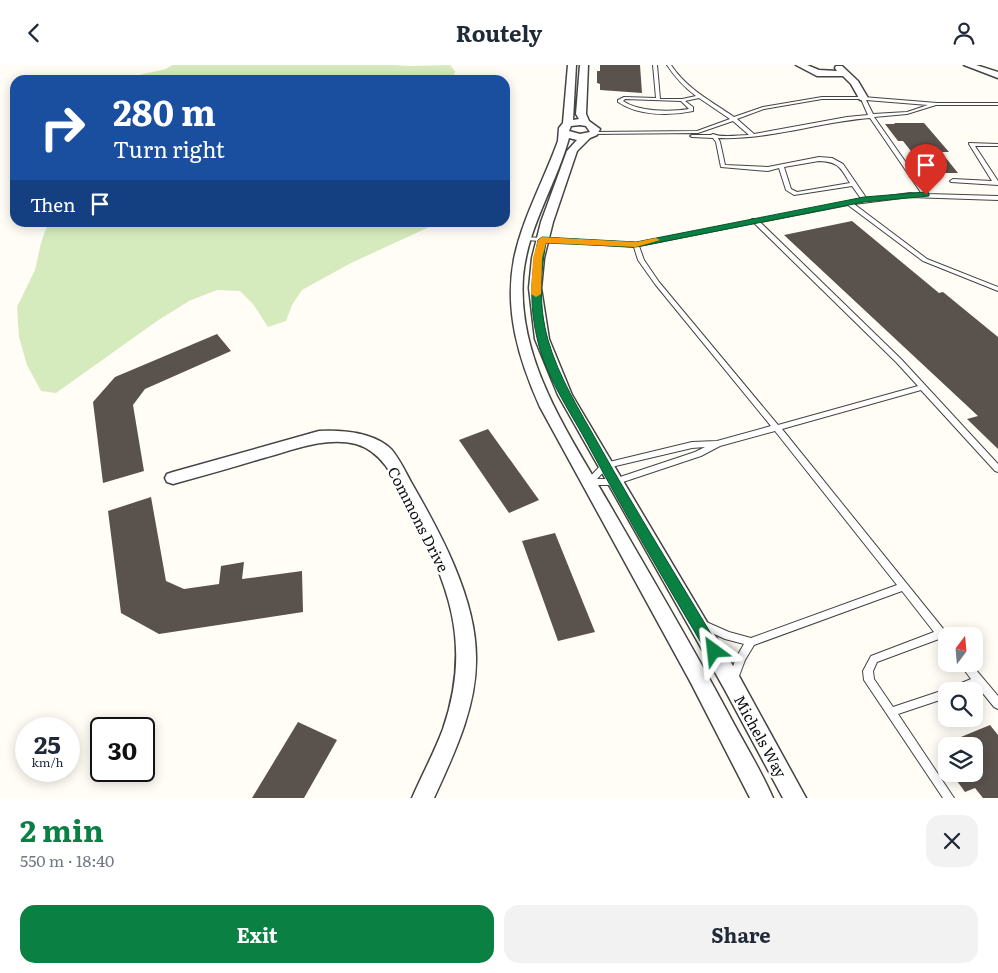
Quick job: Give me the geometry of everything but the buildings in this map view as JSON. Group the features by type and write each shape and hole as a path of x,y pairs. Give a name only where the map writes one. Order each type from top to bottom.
{"street":[{"name":"Michels Way","path":"572,65 565,139 557,153 520,256 517,285 519,317 527,355 532,374 541,395 698,677 762,798"},
{"path":"584,65 581,114 590,130"},
{"path":"800,65 817,73 846,74"},
{"path":"836,65 855,83 863,98"},
{"path":"968,65 998,75"},
{"path":"566,128 577,137 590,130"},
{"path":"566,128 590,130"},
{"name":"Michels Way","path":"590,130 572,151 542,240 538,258 536,289 542,339 565,395 732,683 795,798"},
{"name":"Commons Drive","path":"173,478 319,437 336,435 364,439 376,445 386,454 442,557 458,604 468,655 465,681 458,712 441,760 423,798"}],"lane":[{"path":"654,65 658,100"},
{"path":"669,65 673,73 700,96 734,118 753,136"},
{"path":"682,101 691,108 691,111 637,109 620,101 624,98 682,101 700,96"},
{"path":"590,130 690,133 711,129 734,118 763,108 797,101 842,97 937,104 998,104"},
{"path":"863,98 871,116 926,195"},
{"path":"663,133 714,137 753,136 847,118 907,113 937,104"},
{"path":"711,129 718,142 723,167 768,169 819,159 832,160 841,165 864,199"},
{"path":"997,183 971,144 998,145"},
{"path":"781,167 789,190 796,194 853,184"},
{"path":"953,181 997,183"},
{"path":"526,238 636,245 864,199 926,195 998,198"},
{"path":"849,203 925,260 998,289"},
{"path":"754,220 922,387 998,469"},
{"path":"636,245 641,260 657,283 938,630"},
{"path":"589,482 605,466 692,445 718,444 922,387"},
{"path":"589,482 614,482 698,455 718,444"},
{"path":"696,620 728,636 752,642 903,587"},
{"path":"938,639 874,659 868,671 869,680 949,798"},
{"path":"732,683 741,658 752,642"},
{"path":"973,673 998,703"},
{"path":"891,713 938,696"}],"green space":[{"path":"172,65 450,65 455,71 454,75 139,75 166,69"},
{"path":"47,227 429,227 351,263 302,290 292,305 286,321 268,327 253,304 240,291 217,290 189,301 157,321 56,393 41,391 27,365 19,337 17,307 35,270"}],"slow traffic":[{"path":"536,294 536,272 542,240 636,245 656,240"}],"route":[{"path":"714,651 614,482 555,375 542,339 536,303 536,272 542,240 636,245 864,199 926,195"}]}
